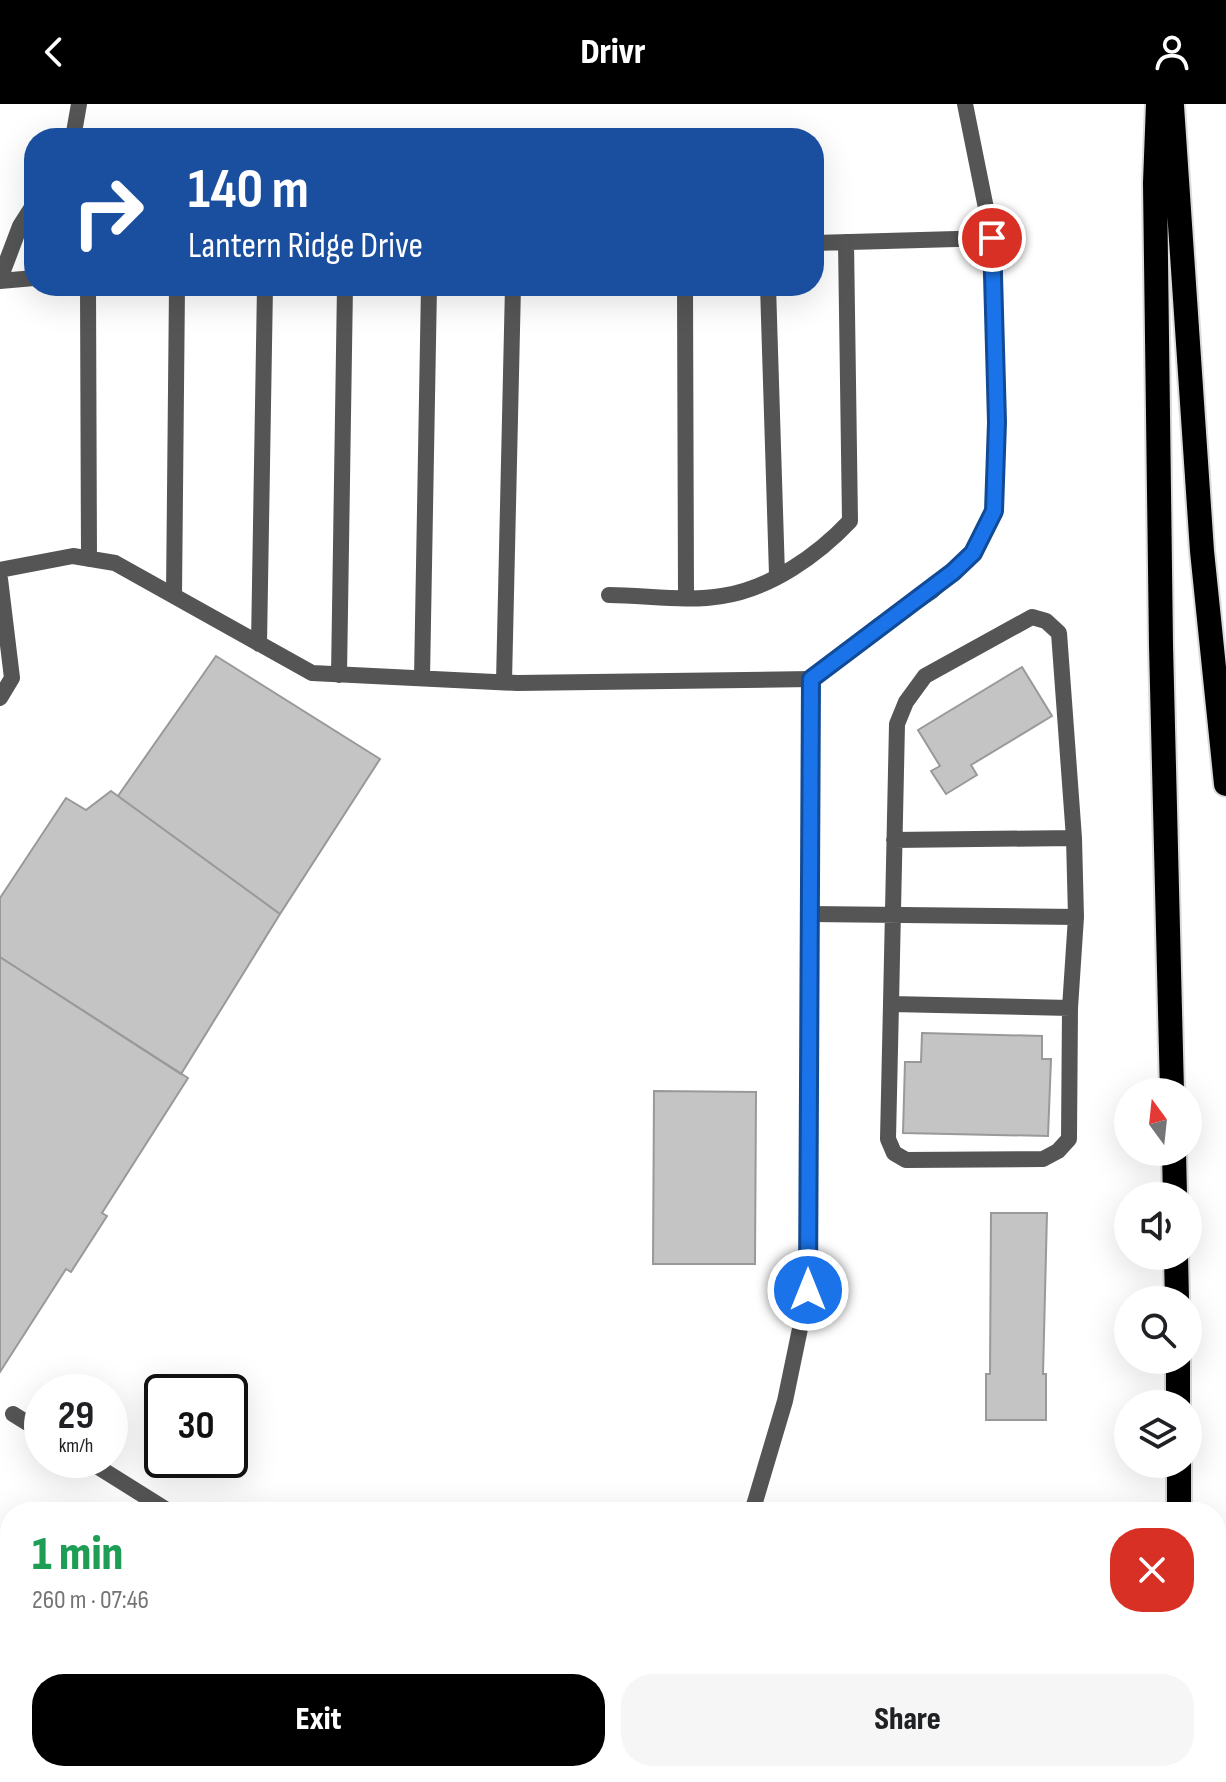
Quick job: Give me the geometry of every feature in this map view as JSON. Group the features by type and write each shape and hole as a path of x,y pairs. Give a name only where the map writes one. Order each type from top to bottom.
{"highway":[{"path":"1158,104 1155,183 1161,645 1172,1078"},
{"path":"1172,104 1202,551 1226,784"},
{"path":"1179,1478 1179,1502"}],"street":[{"path":"75,128 79,104"},
{"path":"0,570 73,556 115,563 312,673 504,682 811,679 942,582 973,553 994,511 997,422 992,238 965,104"},
{"path":"24,220 0,280 24,279"},
{"path":"824,243 992,238"},
{"path":"609,595 722,597 758,586 825,548 850,521 846,242"},
{"path":"88,296 89,559"},
{"path":"174,596 177,296"},
{"path":"259,644 265,296"},
{"path":"339,675 345,296"},
{"path":"422,678 429,296"},
{"path":"504,682 513,296"},
{"path":"685,296 686,596"},
{"path":"768,296 777,575"},
{"path":"0,579 12,678 0,698"},
{"path":"1032,617 1046,621 1059,633 1074,838 1076,917 1070,1008 1069,1139 1058,1151 1043,1159 906,1160 894,1153 888,1139 897,724 906,702 925,676 1032,617"},
{"path":"755,1502 785,1401 808,1290 811,679"},
{"path":"894,840 1074,838"},
{"path":"810,914 1076,917"},
{"path":"891,1004 1070,1008"},
{"path":"13,1414 24,1421"},
{"path":"116,1478 154,1502"}],"building":[{"path":"216,656 380,759 280,914 118,796"},
{"path":"1022,667 1052,716 971,765 977,775 946,794 931,771 940,766 918,730"},
{"path":"111,791 280,914 181,1074 0,957 0,898 66,798 86,810"},
{"path":"0,957 188,1078 102,1213 107,1216 71,1272 66,1269 0,1372"},
{"path":"922,1033 1042,1036 1042,1059 1051,1059 1048,1136 903,1133 905,1062 921,1062"},
{"path":"654,1091 756,1092 755,1264 653,1264"},
{"path":"991,1213 1047,1213 1043,1374 1046,1374 1046,1420 986,1420 986,1374 990,1374"}],"route":[{"path":"808,1290 811,679 877,627 932,591 953,572 973,553 994,511 997,422 992,238"}]}
